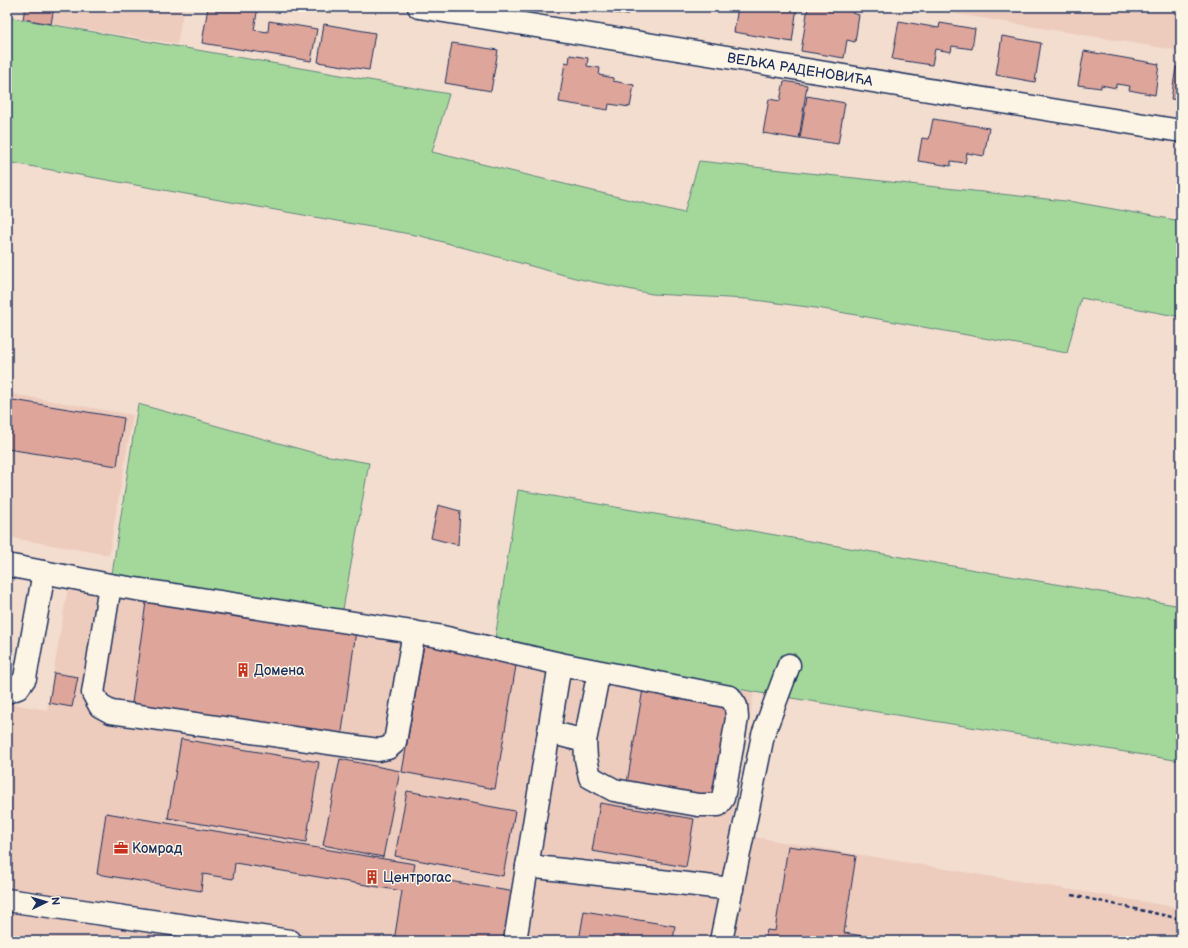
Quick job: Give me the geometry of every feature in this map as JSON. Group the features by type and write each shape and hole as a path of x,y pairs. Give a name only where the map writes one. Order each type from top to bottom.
{"street":[{"name":"ВЕЉКА РАДЕНОВИЋА","path":"419,7 1181,131"},
{"path":"7,565 110,585 438,636 560,664 730,697 736,706 737,718 723,798 718,805 698,805 614,790 590,777 586,759 585,741 596,686"},
{"path":"7,692 18,688 25,678 44,572"},
{"path":"110,585 93,693 100,706 111,712 378,750 388,748 395,742 414,632"},
{"path":"515,941 560,664"},
{"path":"721,941 763,735 789,665"},
{"path":"549,732 585,741"},
{"path":"527,866 732,889"},
{"path":"7,900 290,941"}],"path":[{"path":"1072,895 1181,918"}],"shaded area":[{"path":"25,7 184,7 177,44 23,19"},
{"path":"914,7 1181,7 1181,51"},
{"path":"7,393 133,415 109,555 7,537"},
{"path":"70,575 495,639 754,692 730,833 1181,908 1181,941 7,941 7,703 47,710"}],"green space":[{"path":"8,17 449,94 432,152 684,213 699,161 1074,202 1181,221 1181,317 1081,298 1067,353 823,309 747,299 652,294 575,278 421,236 7,162"},
{"path":"138,404 318,454 369,463 342,615 111,581"},
{"path":"518,490 1181,606 1181,761 754,692 495,639"}],"building":[{"path":"25,7 54,7 51,24 23,19"},
{"path":"208,7 258,7 254,30 268,32 269,21 317,29 311,61 202,43"},
{"path":"587,7 628,7 627,15"},
{"path":"738,7 797,7 792,42 734,32"},
{"path":"808,7 837,7 853,10 852,13 859,15 855,42 847,40 844,58 801,51"},
{"path":"899,21 939,28 940,23 975,29 972,49 952,46 951,52 935,49 932,65 892,59"},
{"path":"324,24 375,33 369,70 318,62"},
{"path":"1002,36 1041,43 1035,82 996,75"},
{"path":"452,43 498,50 491,91 445,83"},
{"path":"1084,51 1159,64 1155,95 1129,90 1130,86 1116,84 1116,88 1101,85 1101,88 1078,85"},
{"path":"570,55 588,58 587,66 600,68 599,75 613,78 613,81 634,85 630,107 609,104 608,110 559,102 565,62 569,63"},
{"path":"1176,67 1181,68 1181,100 1171,99"},
{"path":"784,81 807,85 799,139 763,133 769,99 780,101"},
{"path":"807,96 845,103 838,144 800,138"},
{"path":"933,119 989,128 984,156 967,153 965,163 951,161 951,166 918,161 922,138 929,139"},
{"path":"7,399 124,418 117,466 7,449"},
{"path":"438,505 460,511 458,545 431,538"},
{"name":"Домена","path":"146,602 356,631 341,739 131,710"},
{"path":"424,644 517,660 495,789 402,772"},
{"path":"54,673 78,677 72,707 49,703"},
{"path":"643,689 730,705 713,798 627,783"},
{"path":"181,739 319,762 306,842 168,818"},
{"path":"340,759 400,771 383,857 323,845"},
{"path":"407,791 515,811 503,876 395,856"},
{"path":"600,803 694,819 686,867 592,851"},
{"name":"Центрогас","path":"106,813 415,864 413,875 515,892 507,941 394,941 402,891 235,863 233,879 203,874 201,891 97,874"},
{"path":"788,846 856,856 844,933 896,941 765,941 767,930 775,931"},
{"path":"584,911 675,926 673,941 579,941"},
{"path":"106,938 126,941 106,941"}],"place":[{"name":"Домена","path":"243,670"},
{"name":"Комрад","path":"121,848"},
{"name":"Центрогас","path":"372,877"}]}
